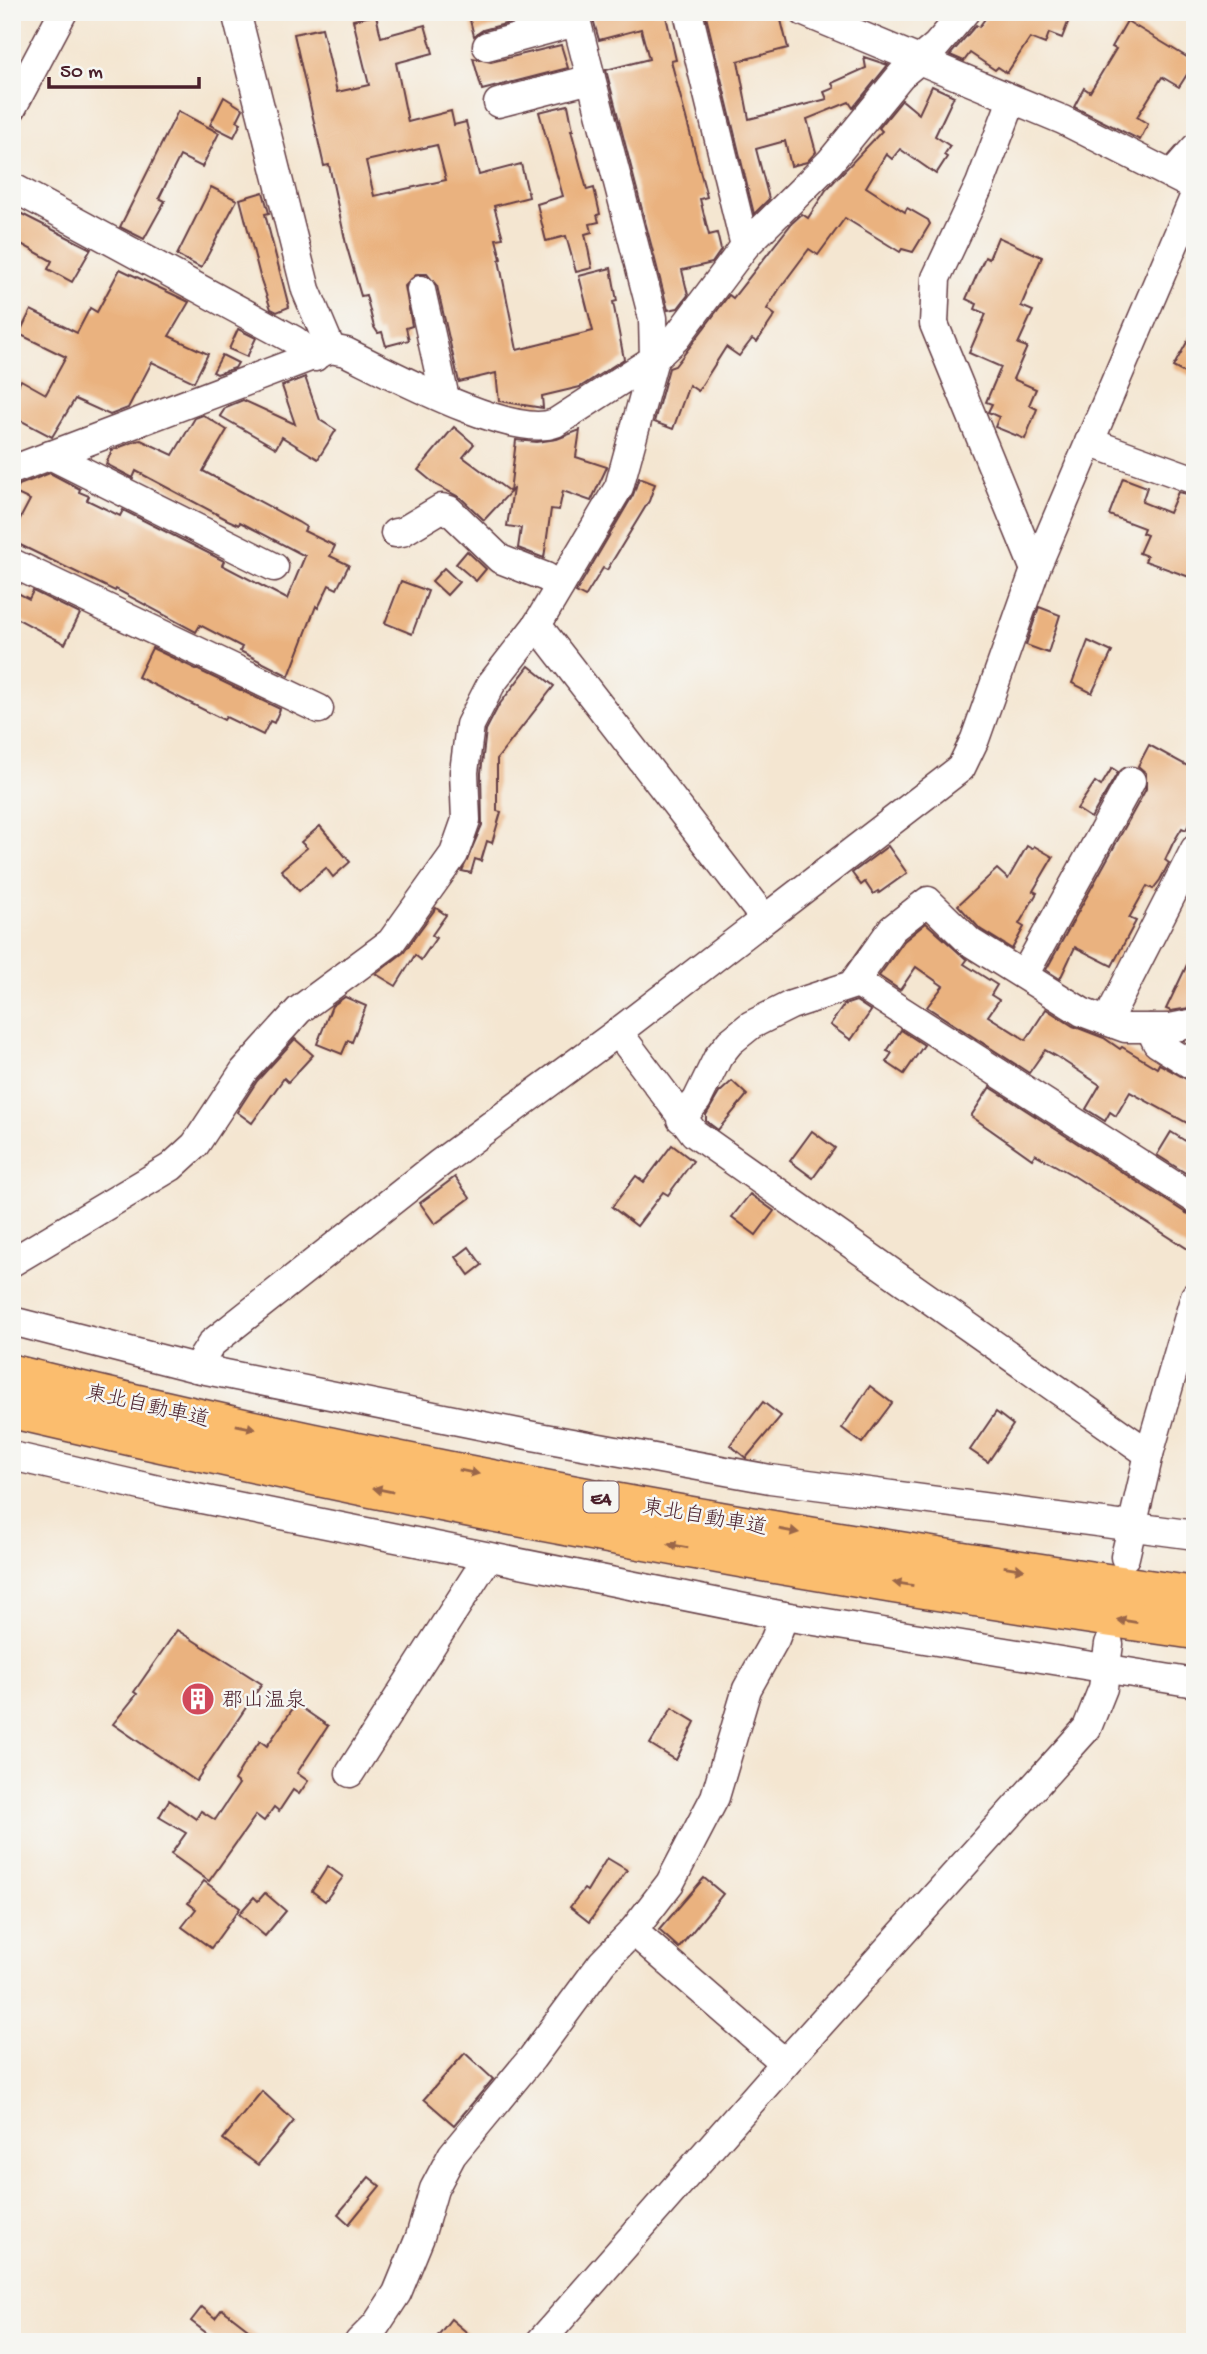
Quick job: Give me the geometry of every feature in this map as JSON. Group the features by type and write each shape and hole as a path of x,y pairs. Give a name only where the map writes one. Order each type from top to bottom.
{"highway":[{"name":"東北自動車道","path":"12,1374 247,1428 580,1494 896,1550 1195,1596"},
{"name":"東北自動車道","path":"12,1409 237,1462 572,1527 1195,1630"}],"street":[{"path":"12,108 63,12"},
{"path":"236,12 323,353"},
{"path":"688,12 746,246"},
{"path":"804,12 1063,120 1183,180 1195,148"},
{"path":"12,470 323,353 346,352 445,398 512,424 549,425 566,417 654,359 676,338 746,246 830,162 901,75 920,61 965,12"},
{"path":"12,1262 171,1167 195,1145 244,1071 299,1010 391,942 454,854 466,820 464,772 470,725 491,684 537,625 619,487 654,359 653,318 575,17 486,46"},
{"path":"498,103 591,79"},
{"path":"1012,100 980,184 936,278 934,324 1035,570"},
{"path":"12,187 323,353"},
{"path":"196,1368 212,1343 440,1163 618,1032 961,768 975,739 1035,570 1195,195"},
{"path":"421,290 445,398"},
{"path":"1089,442 1195,480"},
{"path":"50,455 274,567"},
{"path":"395,533 402,533 442,508 449,510 500,559 547,577 560,586"},
{"path":"12,563 319,709"},
{"path":"537,625 764,918"},
{"path":"1024,975 1131,781"},
{"path":"1107,1021 1195,849"},
{"path":"681,1119 697,1100 718,1057 730,1042 751,1025 792,1004 852,985 892,929 928,901 970,942 1082,1012 1125,1028 1195,1023"},
{"path":"855,981 1195,1199"},
{"path":"1150,1028 1157,1043 1195,1067"},
{"path":"618,1032 694,1133 1149,1454"},
{"path":"1125,1557 1149,1454 1195,1297"},
{"path":"12,1321 196,1368 533,1436 771,1479 1195,1535"},
{"path":"12,1456 167,1492 783,1616 1108,1656 1195,1683"},
{"path":"350,1773 488,1558"},
{"path":"359,2342 376,2325 397,2293 420,2237 433,2189 452,2155 533,2058 602,1963 633,1931 670,1883 701,1827 726,1764 747,1689 775,1639 783,1616"},
{"path":"540,2342 785,2063 1087,1728 1097,1709 1108,1656"},
{"path":"633,1931 785,2063"}],"building":[{"path":"468,12 513,12 516,21 483,30 474,36"},
{"path":"591,12 665,12 676,60 671,61 707,197 700,199 709,235 717,233 721,250 712,263 682,270 688,295 678,308 668,310 606,70 649,59 641,29 599,40"},
{"path":"705,12 779,12 788,48 738,61 749,119 827,99 824,92 834,88 832,83 866,68 864,57 888,65 853,108 849,102 807,119 816,152 807,162 791,166 785,141 756,149 769,199 754,214"},
{"path":"990,12 1072,12 1062,38 1049,33 1045,44 1030,38 1007,73 998,67 995,70 970,53 964,61 950,55 976,25 979,27"},
{"path":"376,15 381,37 425,25 433,53 396,63 408,122 451,111 454,125 466,122 479,175 521,164 529,197 494,206 503,238 496,239 517,350 593,331 579,276 611,268 617,301 613,302 624,359 580,387 542,396 543,408 499,401 496,373 459,382 437,286 427,274 417,274 405,286 412,326 406,328 409,340 386,346 382,332 378,333 374,327 366,295 361,296 346,244 329,165 324,166 294,34 322,28 337,92 369,85 353,20","holes":["437,145 446,180 374,196 366,161"]},
{"path":"1127,21 1195,62 1179,87 1162,77 1137,117 1148,124 1140,140 1074,107 1084,88 1090,92 1116,49 1112,47"},
{"path":"561,45 568,68 482,90 473,58 491,62"},
{"path":"932,86 954,96 935,136 950,146 944,155 947,157 936,174 900,149 892,159 886,154 866,187 905,212 907,208 928,220 930,224 913,252 902,249 900,252 845,218 818,255 809,249 780,288 767,309 775,315 757,342 752,339 739,356 726,347 698,391 689,385 673,429 654,422 669,368 675,366 729,295 733,298 792,223 802,214 808,218 826,190 882,131 879,128 902,100 919,114"},
{"path":"224,97 243,109 237,121 241,123 234,137 210,125"},
{"path":"568,105 571,130 587,190 594,188 600,214 597,215 599,222 590,224 592,232 585,234 592,268 576,272 566,236 546,241 537,204 563,196 539,112"},
{"path":"178,111 219,133 202,167 180,156 159,198 165,201 144,239 120,227"},
{"path":"211,187 237,200 201,268 177,255"},
{"path":"263,192 269,213 265,214 289,307 277,312 271,309 261,280 240,199"},
{"path":"12,209 91,249 72,282 48,269 52,261 12,239"},
{"path":"998,237 1042,257 1021,306 1033,311 1018,344 1027,347 1013,379 1036,389 1029,405 1037,409 1025,439 995,427 999,417 988,412 992,404 986,402 1001,367 969,353 986,314 975,309 977,304 966,299 985,257 989,259"},
{"path":"120,269 189,302 169,336 208,354 194,382 152,362 128,408 110,415 75,399 52,437 12,416 12,397 21,380 46,394 66,357 19,334 31,310 77,333 90,308 97,312"},
{"path":"1195,328 1195,368 1190,376 1173,367"},
{"path":"238,329 256,338 247,357 229,349"},
{"path":"222,355 238,363 235,368 217,374 213,372"},
{"path":"305,377 320,420 336,430 318,459 282,437 276,448 220,416 226,407 243,400 295,424 282,386"},
{"path":"203,415 227,430 203,471 306,527 304,531 335,546 330,556 349,565 337,589 329,585 318,608 316,606 289,676 240,651 242,647 200,625 196,632 116,589 115,591 12,541 12,534 30,500 15,493 19,485 50,473 80,489 79,492 89,496 87,500 120,516 123,510 224,561 222,565 287,599 305,556 240,522 239,525 228,520 136,471 133,478 106,464 112,450 141,440 173,455 195,418"},
{"path":"454,427 474,444 463,457 510,492 516,440 537,442 557,439 580,430 576,457 607,467 591,501 563,491 559,510 551,509 544,558 518,548 521,528 507,526 513,489 484,520 461,498 436,485 418,470"},
{"path":"639,478 655,484 649,501 607,570 603,568 585,597 576,592 633,495"},
{"path":"1123,478 1147,487 1142,502 1169,513 1178,492 1195,496 1195,579 1145,561 1147,556 1139,553 1147,535 1142,533 1144,528 1109,515"},
{"path":"467,551 486,569 476,581 456,564"},
{"path":"444,568 459,582 447,595 432,581"},
{"path":"401,581 428,591 412,634 385,623"},
{"path":"12,590 29,599 33,591 80,614 65,644 12,616"},
{"path":"1039,607 1060,615 1048,653 1026,645"},
{"path":"1088,641 1112,652 1092,693 1072,683"},
{"path":"152,648 280,709 274,723 270,721 263,735 226,717 224,720 138,677"},
{"path":"529,666 554,686 497,759 497,811 501,812 492,843 487,841 481,861 475,859 471,873 462,871 482,825 481,773 486,730 499,705"},
{"path":"1149,745 1195,770 1195,812 1186,830 1182,828 1173,843 1165,860 1169,863 1160,880 1153,889 1147,886 1129,918 1136,921 1112,966 1075,947 1060,979 1046,970 1146,789 1146,773 1138,766"},
{"path":"1112,768 1118,772 1091,818 1077,809 1095,782 1101,786"},
{"path":"320,826 350,862 333,877 326,868 299,891 281,870 307,848 301,842"},
{"path":"888,846 907,873 879,893 878,891 873,894 865,882 861,885 852,873"},
{"path":"1027,846 1032,849 1034,846 1053,857 1033,891 1037,893 1019,924 1024,927 1012,949 980,929 958,905 997,869 1008,879"},
{"path":"436,908 446,915 432,935 436,938 421,960 415,955 396,986 376,974 404,952"},
{"path":"926,923 967,960 964,964 997,985 991,995 999,1000 988,1016 1026,1040 1046,1009 1073,1026 1104,1038 1120,1049 1122,1047 1157,1068 1159,1064 1195,1084 1195,1111 1187,1123 1130,1092 1116,1116 1110,1112 1105,1121 1086,1109 1100,1085 1056,1056 1045,1050 1029,1073 927,1007 943,986 916,967 900,990 879,976 904,941"},
{"path":"1195,948 1195,1007 1171,1011 1166,1009"},
{"path":"345,997 366,1006 352,1042 348,1040 342,1054 317,1044 332,1006"},
{"path":"856,1001 871,1011 851,1040 830,1025 844,1005"},
{"path":"901,1030 924,1045 904,1074 886,1062 892,1053 887,1051"},
{"path":"295,1039 313,1055 288,1082 284,1078 252,1123 237,1112 257,1081"},
{"path":"732,1081 747,1095 718,1130 706,1121 706,1115 719,1093"},
{"path":"990,1087 1186,1213 1195,1216 1195,1238 1188,1249 1074,1176 1035,1154 1032,1159 971,1116"},
{"path":"812,1131 835,1148 813,1178 790,1161"},
{"path":"1171,1132 1195,1147 1195,1179 1157,1155"},
{"path":"672,1145 693,1161 668,1195 663,1192 637,1226 612,1207 636,1176 644,1182"},
{"path":"455,1177 470,1198 435,1224 420,1203"},
{"path":"750,1194 774,1211 756,1235 732,1217"},
{"path":"469,1247 482,1265 469,1275 456,1257"},
{"path":"870,1386 892,1403 862,1443 842,1428"},
{"path":"763,1402 781,1416 746,1458 730,1445"},
{"path":"996,1412 1013,1425 988,1462 970,1450"},
{"name":"郡山温泉","path":"177,1630 262,1684 196,1781 113,1724 137,1694 134,1692"},
{"path":"296,1704 328,1726 297,1773 308,1781 299,1794 293,1790 279,1811 274,1807 264,1821 256,1815 209,1881 171,1854 186,1833 159,1817 169,1800 196,1819 201,1811 215,1820 239,1784 234,1780 243,1765 260,1741 267,1746"},
{"path":"672,1708 695,1722 676,1760 650,1744"},
{"path":"607,1858 627,1870 589,1922 570,1907 584,1889 587,1891"},
{"path":"328,1866 343,1877 325,1901 312,1891"},
{"path":"704,1878 723,1894 679,1948 659,1930"},
{"path":"204,1881 240,1908 211,1948 182,1927 196,1909 188,1903"},
{"path":"265,1893 286,1911 265,1936 239,1914 254,1897 258,1901"},
{"path":"465,2053 493,2079 454,2125 424,2099"},
{"path":"262,2091 294,2121 258,2165 223,2139"},
{"path":"369,2177 380,2186 349,2224 338,2214"},
{"path":"202,2307 215,2318 222,2309 265,2342 218,2342 191,2321"},
{"path":"451,2319 478,2342 433,2342"}],"place":[{"name":"郡山温泉","path":"198,1699"}]}
